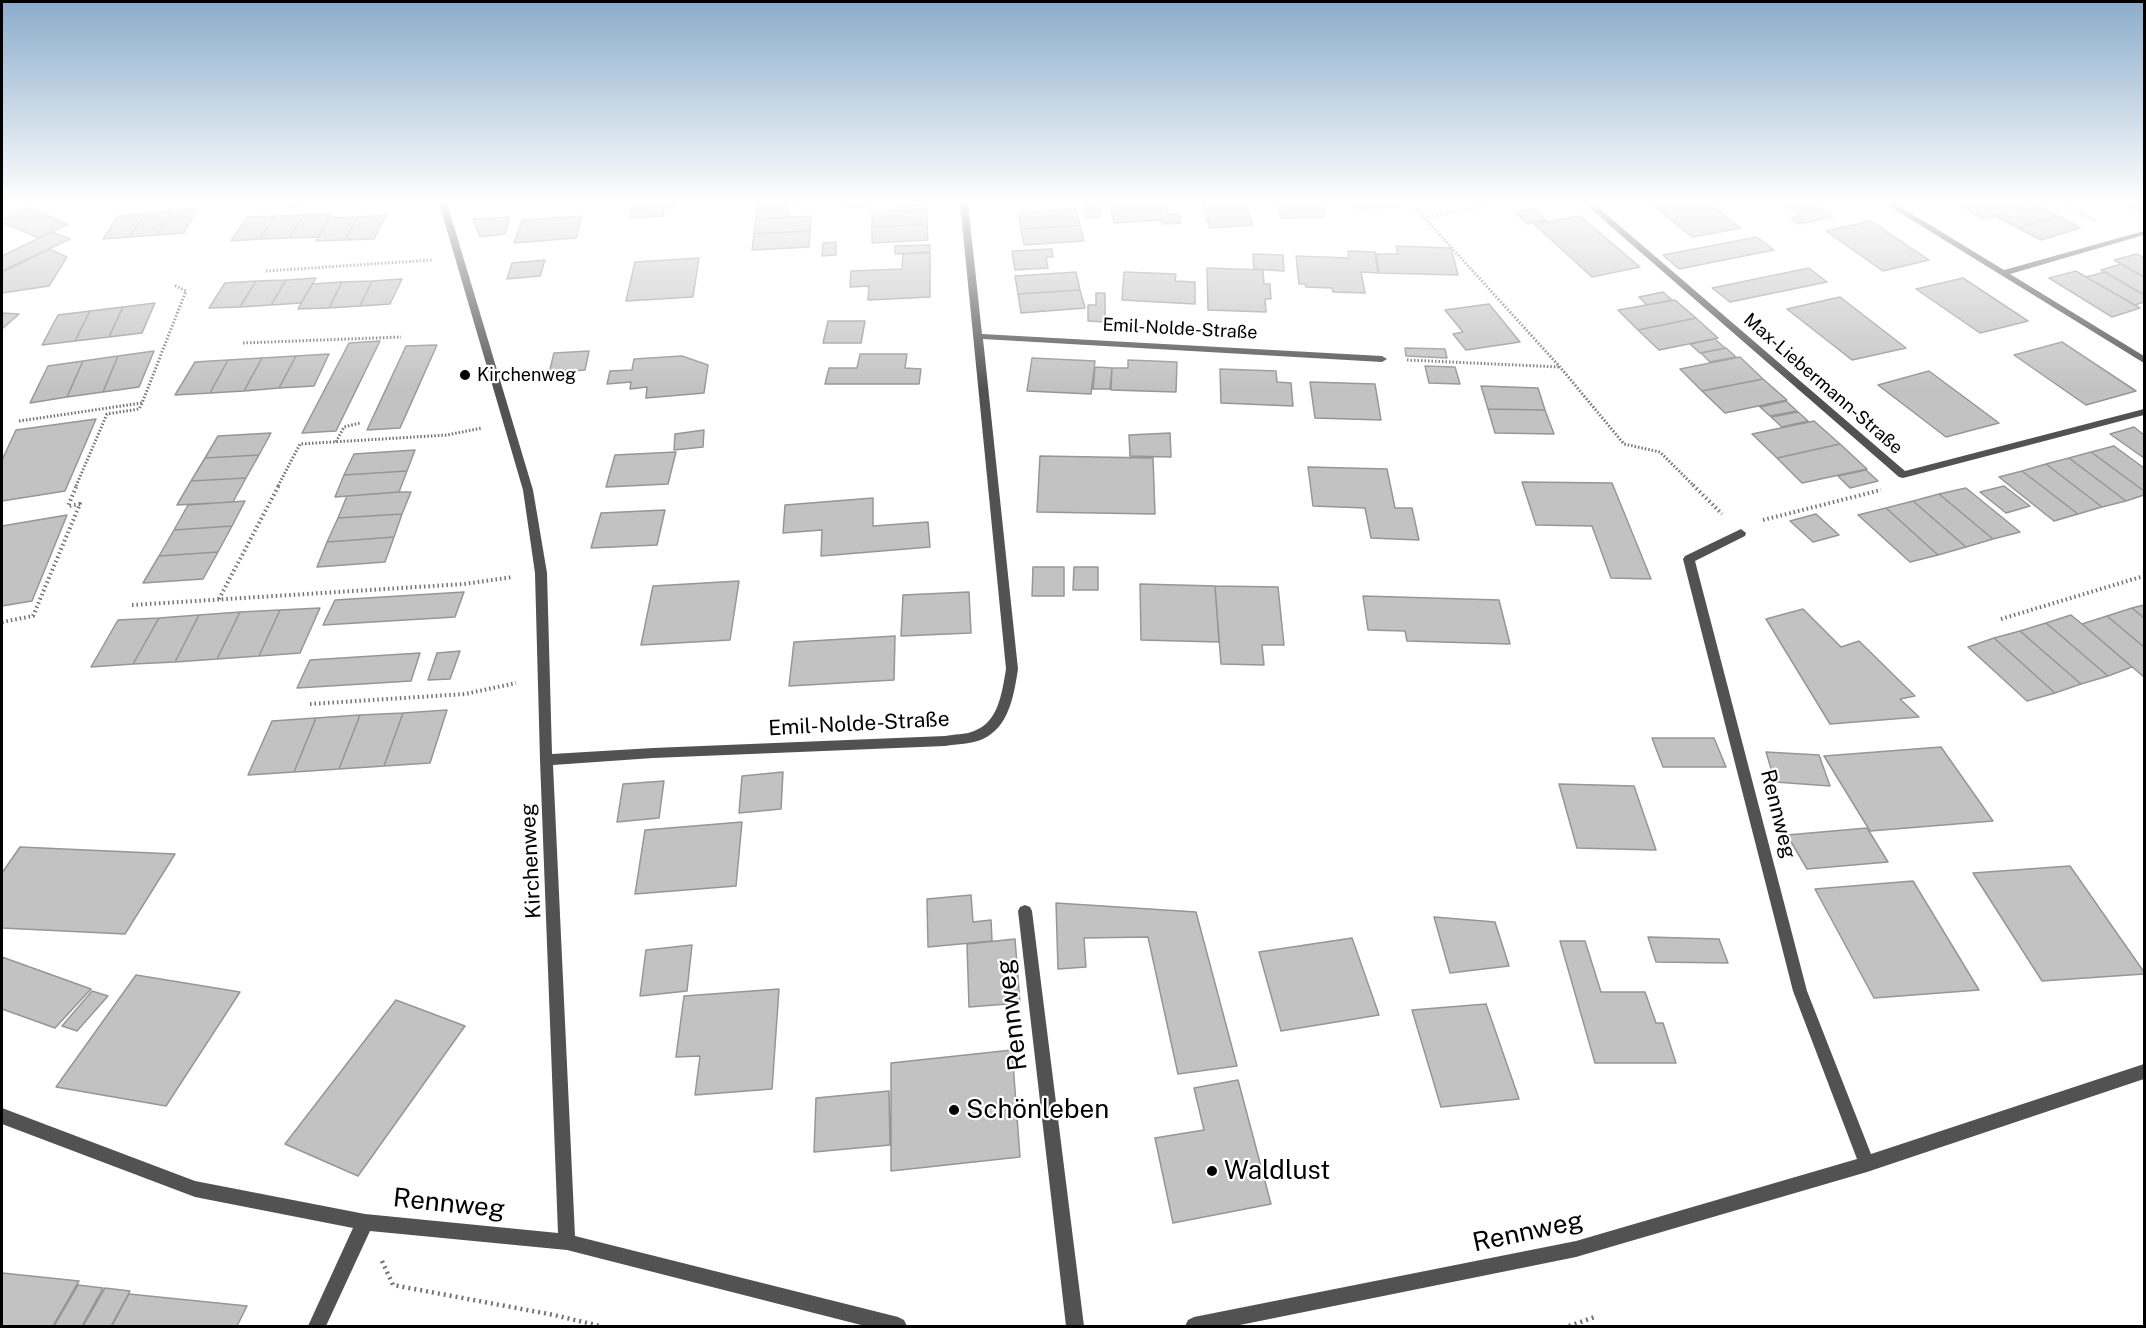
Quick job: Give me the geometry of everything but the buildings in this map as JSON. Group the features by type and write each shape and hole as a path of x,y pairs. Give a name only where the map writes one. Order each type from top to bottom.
{"street":[{"name":"Kirchenweg","path":"462,265 528,490 541,573 546,760 567,1242"},
{"name":"Emil-Nolde-Straße","path":"546,760 653,753 945,741 978,735 995,724 1003,711 1012,669 970,265"},
{"name":"Max-Liebermann-Straße","path":"1660,265 1903,475 2145,412"},
{"path":"1990,265 2145,360"},
{"path":"2003,273 2031,265"},
{"name":"Emil-Nolde-Straße","path":"976,336 1382,359"},
{"name":"Rennweg","path":"1741,533 1689,559 1800,991 1867,1164"},
{"name":"Rennweg","path":"1024,911 1075,1326"},
{"name":"Rennweg","path":"1194,1326 1576,1249 1867,1164 2145,1072"},
{"name":"Rennweg","path":"2,1116 195,1189 365,1222 567,1242 898,1326"},
{"path":"317,1326 365,1222"}],"path":[{"path":"266,271 374,265"},
{"path":"1468,265 1560,367 1624,444 1660,452 1741,533 1744,525 1902,485 1903,475"},
{"path":"2,622 33,616 80,504 69,506 107,414 139,409 186,291 174,285"},
{"path":"243,343 401,337"},
{"path":"1382,359 1560,367"},
{"path":"19,421 142,403"},
{"path":"218,600 300,444 447,435 508,422"},
{"path":"336,442 344,427 360,423"},
{"path":"132,605 464,584 541,573"},
{"path":"2001,620 2145,576"},
{"path":"310,704 465,694 543,677"},
{"path":"365,1222 393,1285 554,1315 600,1326"},
{"path":"1569,1326 1595,1317"}],"place":[{"name":"Kirchenweg","path":"465,375"},
{"name":"Schönleben","path":"954,1110"},
{"name":"Waldlust","path":"1212,1171"}]}
